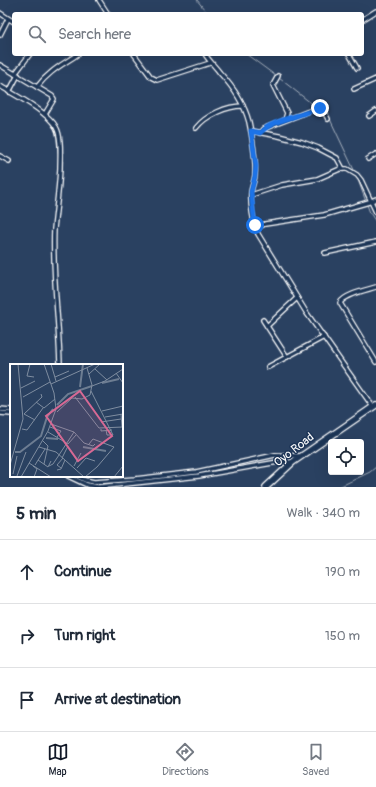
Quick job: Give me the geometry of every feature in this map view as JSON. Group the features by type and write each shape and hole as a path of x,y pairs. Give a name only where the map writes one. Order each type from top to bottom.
{"highway":[{"name":"Oyo Road","path":"266,487 293,462 375,406"}],"street":[{"path":"100,0 107,12"},
{"path":"364,19 376,10"},
{"path":"0,13 12,21"},
{"path":"0,35 8,18"},
{"path":"9,92 29,56"},
{"path":"37,87 52,70 75,56"},
{"path":"135,56 150,77 156,80 210,63"},
{"path":"206,56 210,63 237,93 249,122 256,166 251,195 256,228 297,298 375,406"},
{"path":"350,56 357,68"},
{"path":"0,65 54,98 45,114"},
{"path":"278,76 273,85 287,113 285,120"},
{"path":"354,89 376,79"},
{"path":"0,86 45,114 56,127 60,143 59,181 54,229 54,277 59,323 60,364"},
{"path":"196,128 207,118 225,109 243,106"},
{"path":"260,133 263,129 320,108 323,109 328,119"},
{"path":"368,116 376,111"},
{"path":"251,131 302,142 337,158 343,169 357,175 361,180 368,203 376,212"},
{"path":"368,159 376,154"},
{"path":"0,156 9,161"},
{"path":"251,195 282,185 317,179 343,169"},
{"path":"256,228 265,224 324,215 368,203 376,199"},
{"path":"325,253 376,242"},
{"path":"376,287 348,296 340,303 376,362"},
{"path":"267,326 297,298"},
{"path":"263,320 287,357"},
{"path":"268,367 324,337"},
{"path":"0,408 10,410"},
{"path":"0,413 10,414"},
{"path":"79,477 84,480 94,482 196,472 275,455 302,456"},
{"path":"70,477 87,485 98,487 199,476 278,462 293,462"}],"waterway":[{"path":"197,0 206,12"},
{"path":"249,56 276,76"},
{"path":"279,78 316,107"},
{"path":"329,117 355,172"},
{"path":"357,177 370,213 376,222"},
{"path":"339,487 370,472 376,467"}],"route":[{"path":"255,225 251,192 256,166 251,131 260,133 263,129 300,114 320,108"}]}
